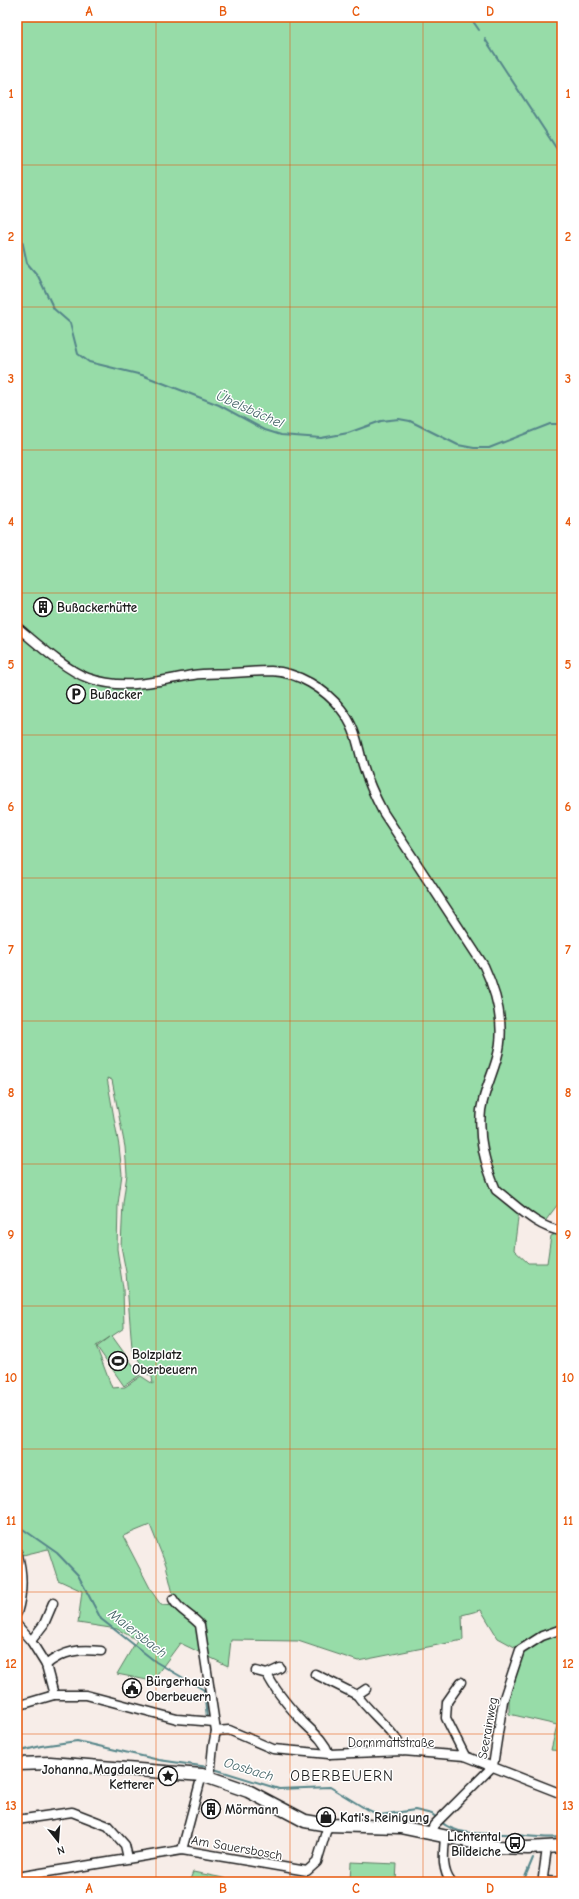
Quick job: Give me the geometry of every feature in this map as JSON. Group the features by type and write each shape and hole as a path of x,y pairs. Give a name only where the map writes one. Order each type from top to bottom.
{"main road":[{"path":"17,1764 50,1763 209,1772 305,1821 328,1825 432,1829 446,1837 496,1847 547,1848 562,1846"}],"street":[{"path":"17,627 45,651 88,678 120,685 143,685 194,675 272,671 298,677 314,685 342,710 356,735 363,765 373,793 383,812 484,966 493,986 500,1017 499,1045 497,1057 483,1098 481,1127 484,1154 496,1190 541,1224 552,1230 562,1231"},
{"path":"17,1552 21,1575 22,1597 17,1613"},
{"path":"173,1599 176,1606 200,1624 216,1731 209,1772 182,1850"},
{"path":"31,1641 44,1624 53,1603"},
{"path":"17,1624 31,1641 46,1665 54,1695"},
{"name":"Seerainweg","path":"432,1829 493,1766 503,1701 520,1650 542,1636 562,1629"},
{"path":"46,1665 57,1656 81,1649 101,1651"},
{"path":"256,1672 267,1674 280,1668"},
{"path":"267,1674 271,1682 294,1711 325,1744 329,1754"},
{"path":"315,1674 357,1695 365,1706 399,1742 403,1751"},
{"path":"461,1682 447,1702 446,1718 465,1756"},
{"path":"357,1695 366,1690"},
{"path":"17,1706 54,1695 86,1695 177,1719 214,1722"},
{"name":"Dornmattstraße","path":"216,1731 229,1730 272,1749 329,1754 403,1751 465,1756 562,1794"},
{"path":"17,1820 72,1812 108,1826 125,1845 128,1858"},
{"name":"Am Sauersbosch","path":"17,1877 182,1850 307,1871 317,1862 328,1825"},
{"path":"446,1837 444,1862 447,1875 451,1882"},
{"path":"547,1848 542,1877 544,1881 562,1882"}],"green space":[{"path":"17,17 562,17 562,1205 558,1204 543,1224 519,1210 514,1250 528,1263 547,1263 551,1236 562,1231 562,1751 551,1750 557,1725 509,1714 509,1683 520,1650 498,1638 481,1610 462,1615 463,1640 358,1661 298,1641 231,1640 228,1666 180,1643 152,1681 117,1674 137,1640 117,1629 78,1623 82,1591 58,1580 48,1549 23,1555 17,1548","holes":["107,1078 112,1080 125,1147 127,1174 123,1203 121,1246 126,1272 132,1348 146,1373 152,1377 153,1384 141,1376 125,1387 112,1388 96,1346 110,1337 97,1347 124,1386 140,1375 112,1336 124,1328 123,1288 117,1249 118,1204 122,1174 119,1146","150,1525 166,1565 176,1606 161,1605 152,1592 123,1536"]},
{"path":"351,1862 397,1864 396,1882 350,1882"},
{"path":"193,1872 244,1882 189,1882"}],"waterway":[{"path":"470,17 479,30"},
{"path":"485,39 562,157"},
{"name":"Übelsbächel","path":"17,217 27,263 38,276 54,309 70,323 78,354 89,362 142,375 219,405 265,430 281,435 321,438 348,433 381,421 399,419 410,421 458,445 474,448 489,448 550,424 562,424"},
{"path":"562,374 562,381"},
{"name":"Maiersbach","path":"17,1525 57,1553 78,1575 101,1619 156,1662 204,1690 207,1719"},
{"name":"Oosbach","path":"17,1752 41,1746 77,1741 159,1760 208,1767"},
{"name":"Oosbach","path":"214,1769 279,1789 330,1787 366,1809 380,1815 415,1810 432,1814 438,1819"},
{"name":"Oosbach","path":"441,1822 455,1830 471,1833 562,1837"},
{"path":"523,1882 533,1858"}],"place":[{"name":"Bußackerhütte","path":"43,607"},
{"name":"Bußacker","path":"76,694"},
{"name":"Bolzplatz Oberbeuern","path":"118,1361"},
{"name":"Bürgerhaus Oberbeuern","path":"132,1688"},
{"name":"Johanna Magdalena Ketterer","path":"168,1776"},
{"name":"Mörmann","path":"211,1809"},
{"name":"Kati's Reinigung","path":"326,1817"},
{"name":"Lichtental Bildeiche","path":"515,1843"}],"district":[{"name":"OBERBEUERN","path":"342,1776"}]}
